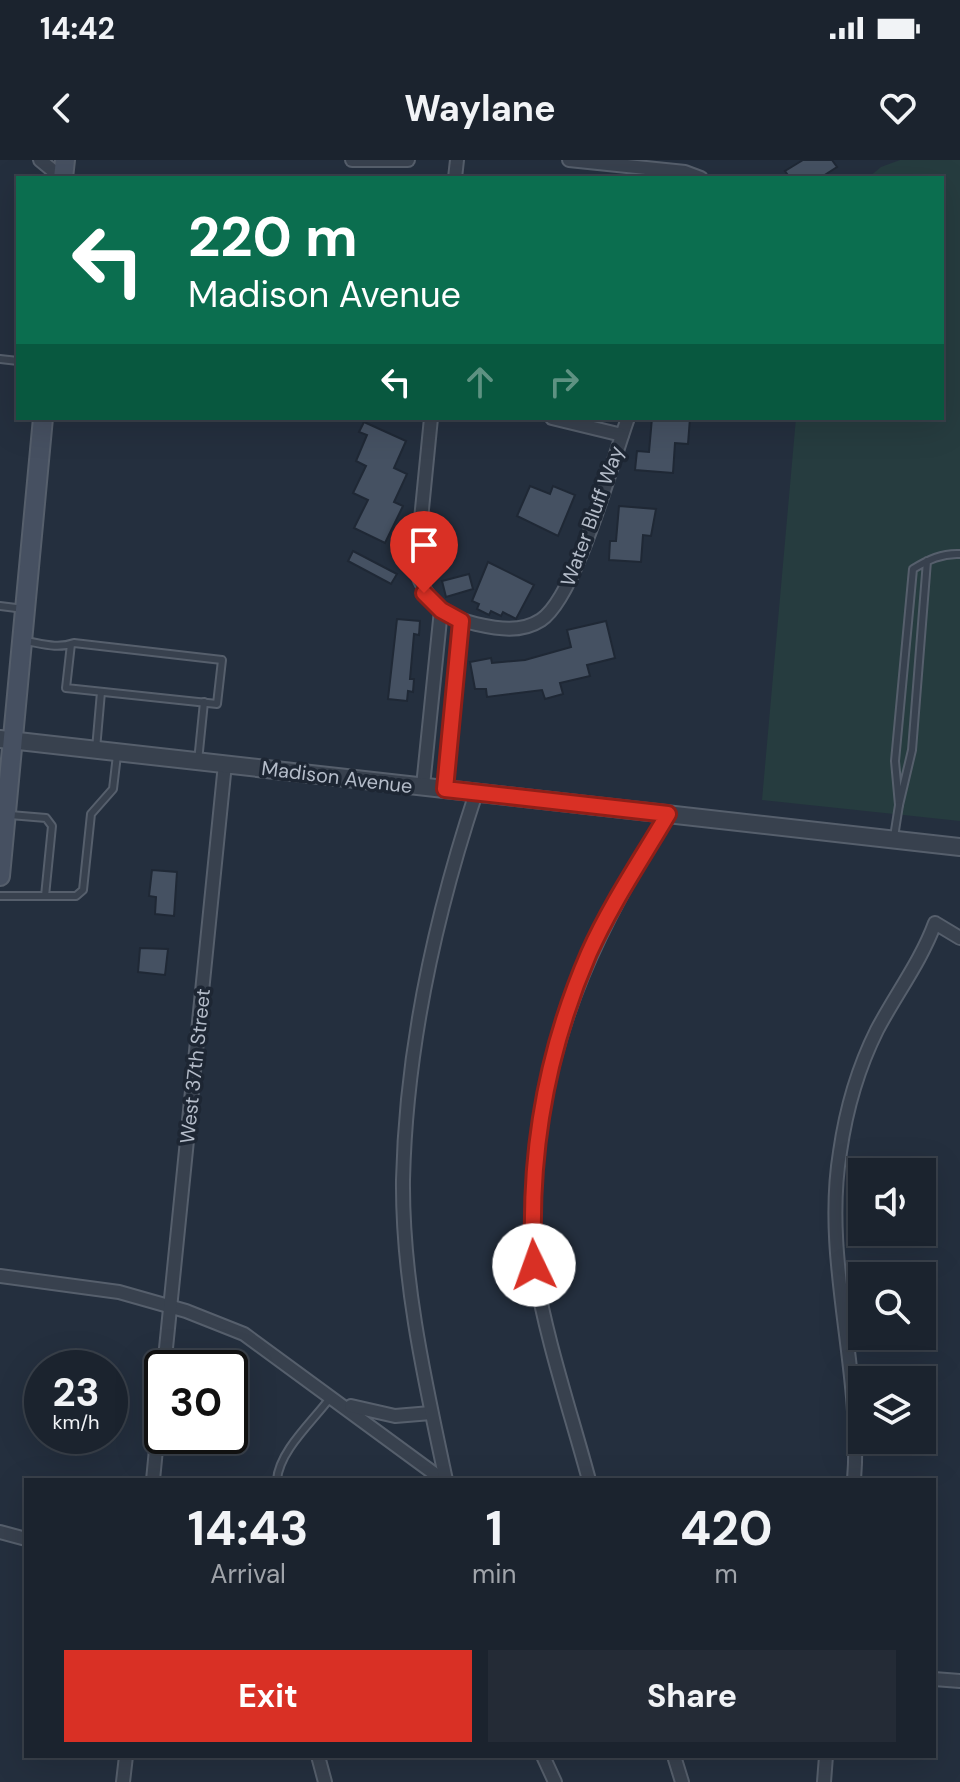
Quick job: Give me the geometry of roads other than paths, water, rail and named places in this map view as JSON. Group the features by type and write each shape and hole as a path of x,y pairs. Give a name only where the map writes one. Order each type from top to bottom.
{"main road":[{"path":"0,876 6,815 7,739 23,640 43,420"}],"street":[{"path":"40,160 60,176"},
{"path":"352,160 408,160"},
{"path":"569,160 685,172 696,176"},
{"path":"423,786 441,610 424,593 416,570 431,420"},
{"path":"560,420 622,435"},
{"name":"Water Bluff Way","path":"441,610 461,621 512,629 526,628 555,609 572,575 627,420"},
{"path":"445,789 461,621"},
{"name":"Madison Avenue","path":"7,739 960,847"},
{"name":"West 37th Street","path":"166,1350 225,764"},
{"path":"444,1478 408,1272 403,1181 409,1091 420,1003 476,793"},
{"path":"588,1478 534,1265 534,1171 542,1107 566,1012 590,952 615,902 668,814"},
{"path":"854,1478 855,1406 838,1262 836,1190 847,1112 866,1055 935,923 960,938"},
{"path":"0,1276 119,1292 170,1306 244,1334 441,1478"},
{"path":"336,1399 395,1416 431,1413"},
{"path":"153,1478 156,1454"},
{"path":"0,1532 24,1538"},
{"path":"936,1679 960,1681"},
{"path":"123,1782 126,1758"},
{"path":"544,1758 555,1782"},
{"path":"675,1758 682,1782"},
{"path":"824,1782 826,1758"},
{"path":"320,1760 325,1782"}],"lane":[{"path":"899,805 895,761 913,569 946,554 960,554"},
{"path":"893,839 912,750 927,561"},
{"path":"0,606 25,609"},
{"path":"23,640 62,647 71,644 222,660 217,704 66,688 71,644"},
{"path":"96,749 101,692"},
{"path":"198,761 204,702"},
{"path":"0,896 76,896 83,890 91,814 113,789 117,752"},
{"path":"6,815 46,818 52,826 45,896"},
{"path":"277,1478 278,1466 288,1449 336,1399"}]}
